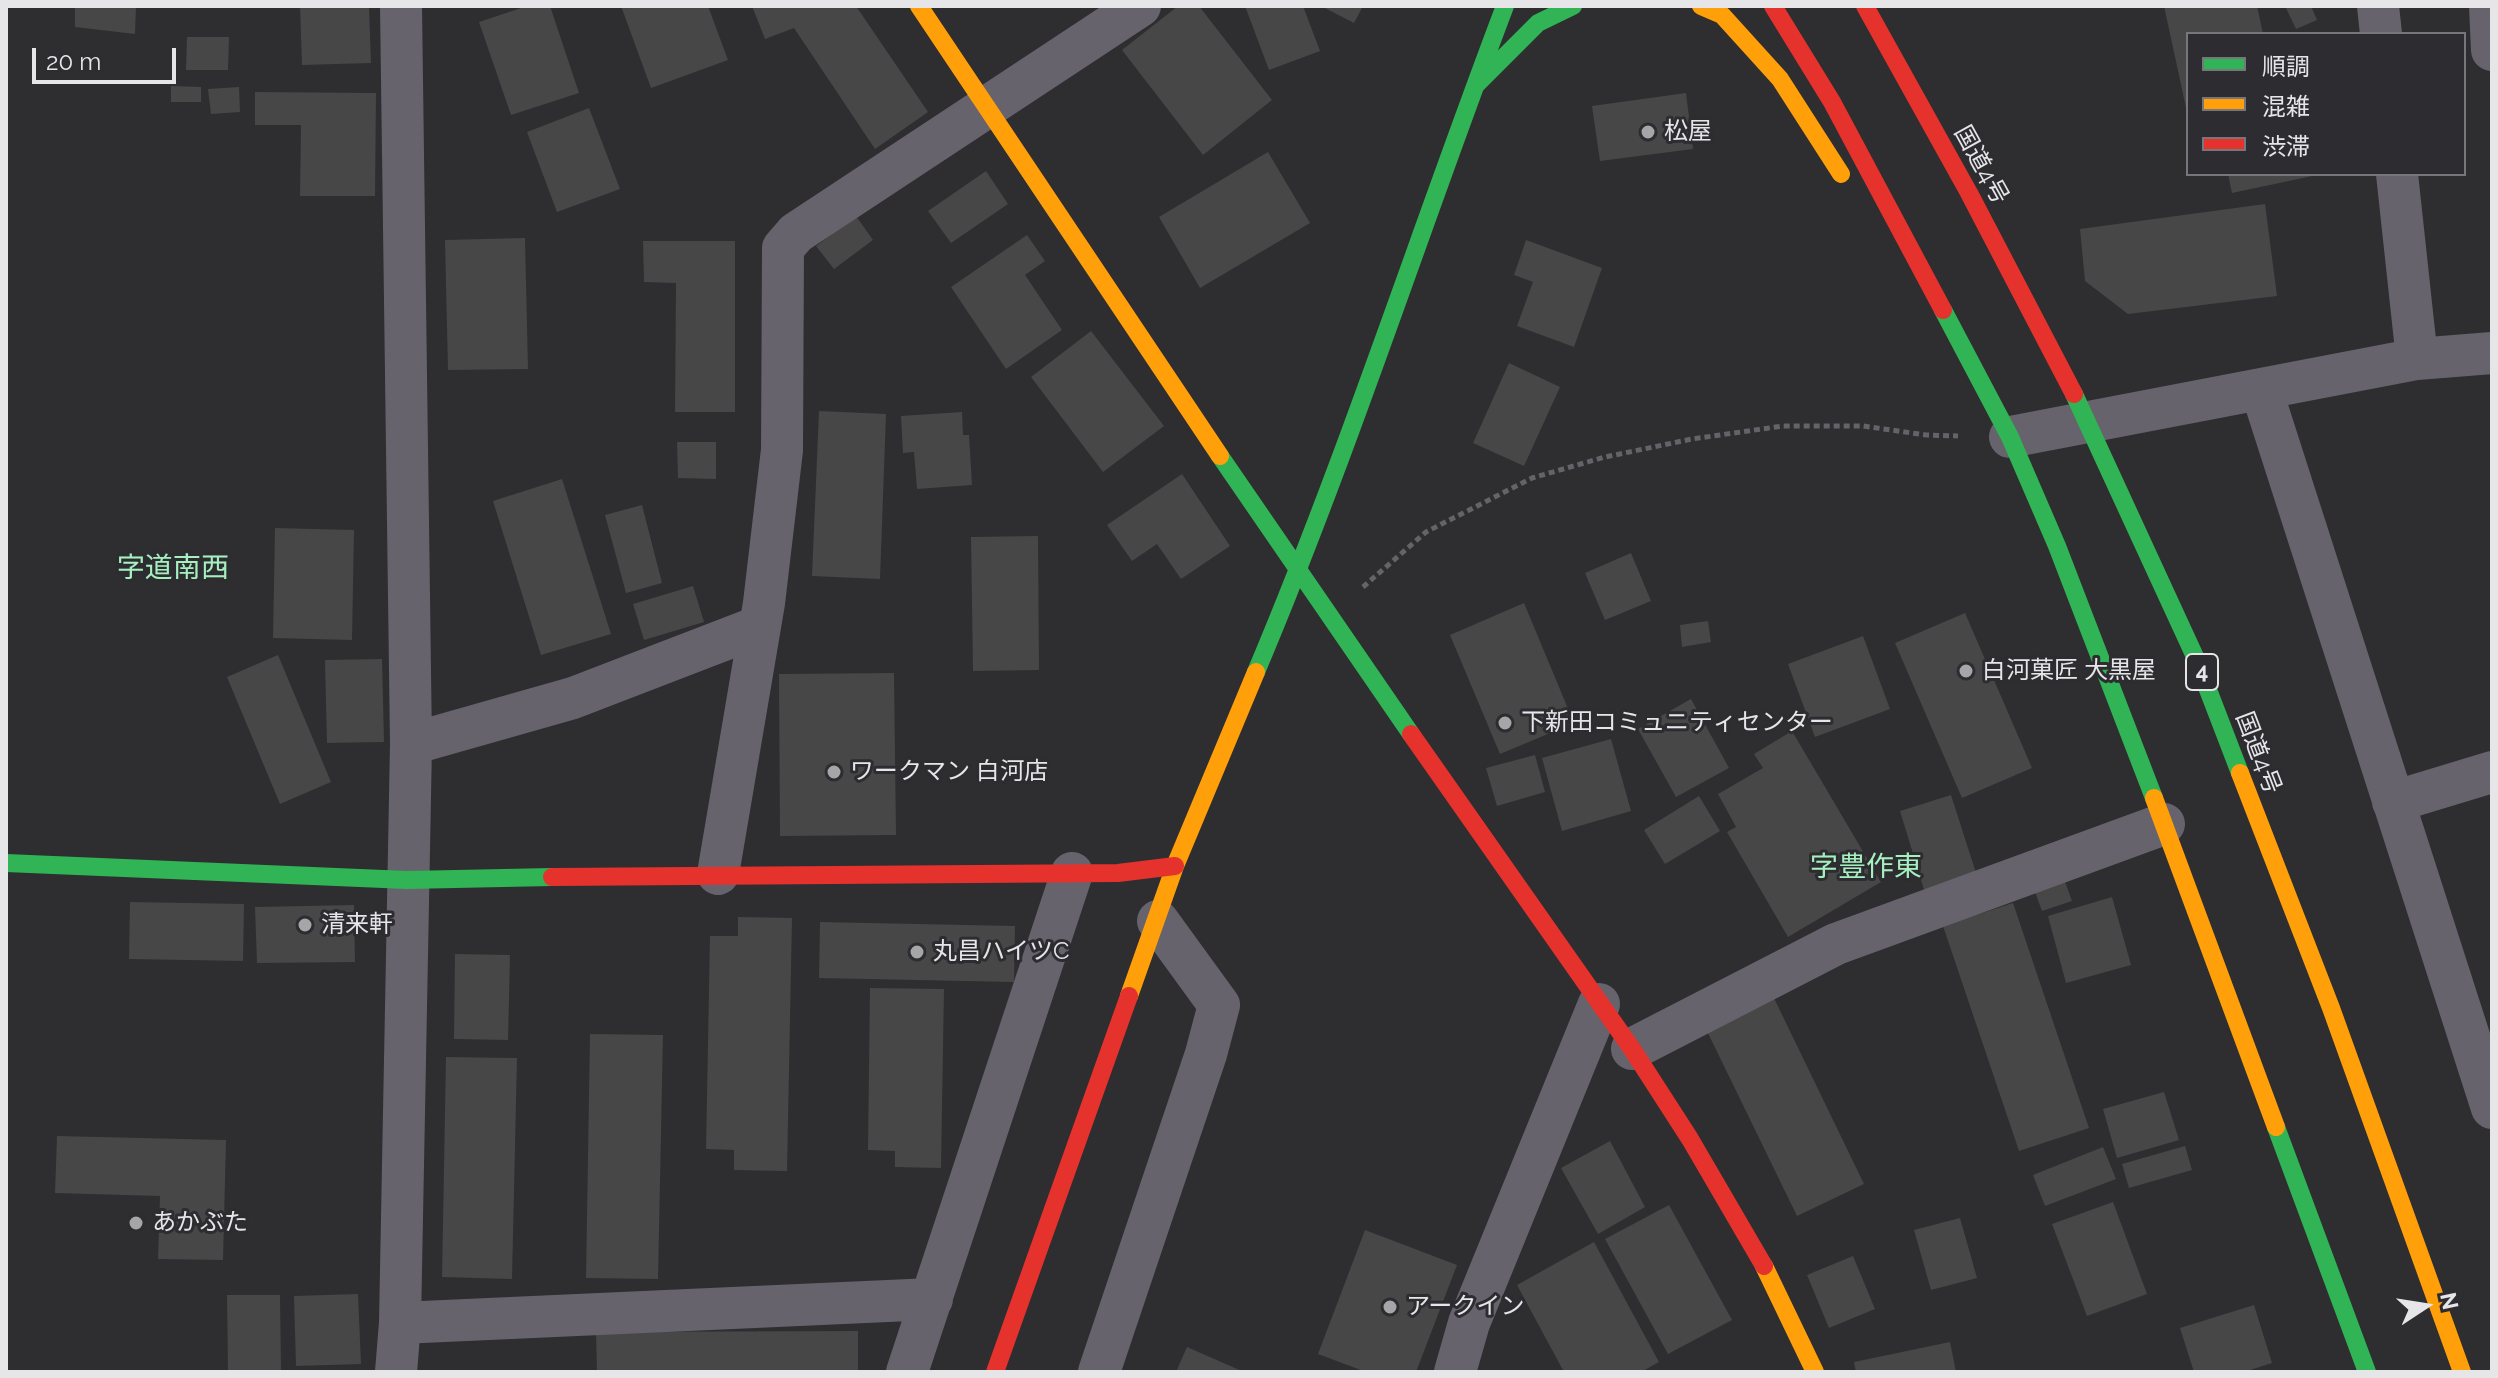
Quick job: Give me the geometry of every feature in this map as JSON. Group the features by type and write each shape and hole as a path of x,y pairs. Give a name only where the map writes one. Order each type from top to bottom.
{"main road":[{"path":"919,6 1298,572 1632,1049 1690,1139 1774,1284 1815,1372"},
{"path":"995,1372 1158,921 1175,866 1298,572 1505,6"},
{"path":"1477,84 1538,23 1573,6"},
{"path":"1701,6 1722,15 1780,79 1848,185"},
{"path":"1773,6 1832,102 2010,437 2057,546 2164,824 2367,1372"},
{"name":"国道4号","path":"1865,6 1969,193 2089,422 2197,661 2331,1008 2462,1372"},
{"path":"1891,251 1977,375"},
{"path":"6,863 407,880 718,874 1118,873 1175,866"}],"street":[{"path":"396,1372 400,1323 411,744 401,6"},
{"path":"718,874 760,626 782,450 783,248 796,233 1140,6"},
{"path":"2378,6 2381,32"},
{"path":"2490,6 2492,50"},
{"path":"2397,176 2417,359"},
{"path":"2010,437 2417,359 2492,353"},
{"path":"2261,389 2492,1108"},
{"path":"411,744 573,698 760,626"},
{"path":"2393,802 2492,772"},
{"path":"1632,1049 1836,944 2164,824"},
{"path":"907,1372 1072,873"},
{"path":"1099,1372 1206,1054 1219,1005 1158,921"},
{"path":"1455,1372 1469,1323 1599,1004"},
{"path":"400,1323 932,1299"}],"path":[{"path":"1332,619 1361,588 1426,532 1532,478 1605,457 1692,439 1783,426 1863,426 1926,435 2010,437"}],"building":[{"path":"75,6 136,6 135,34 75,27"},
{"path":"300,6 369,6 371,63 302,65"},
{"path":"527,6 550,6 579,93 511,115 479,22"},
{"path":"621,6 708,6 728,60 651,88"},
{"path":"752,6 856,6 928,112 875,149 794,28 765,39"},
{"path":"1178,6 1199,6 1272,100 1203,155 1122,50"},
{"path":"1245,6 1303,6 1320,51 1269,70"},
{"path":"1321,6 1363,6 1354,23"},
{"path":"2164,6 2257,6 2263,32 2186,32 2186,108"},
{"path":"2285,6 2311,6 2317,20 2296,29"},
{"path":"187,37 229,37 228,70 186,70"},
{"path":"171,86 201,87 201,102 171,102"},
{"path":"239,87 240,112 211,114 208,89"},
{"path":"255,92 376,93 375,196 300,196 301,125 255,125"},
{"path":"1686,93 1693,149 1600,161 1592,106"},
{"path":"589,108 620,189 557,212 527,132"},
{"path":"1268,152 1310,223 1200,288 1159,217"},
{"path":"986,171 1008,204 951,243 928,211"},
{"path":"2228,176 2312,176 2232,193"},
{"path":"2265,204 2277,296 2128,314 2085,281 2080,229"},
{"path":"856,216 873,240 834,269 816,246"},
{"path":"1027,235 1045,261 1025,275 1062,330 1006,369 951,287"},
{"path":"525,238 528,369 448,370 445,240"},
{"path":"1526,240 1602,268 1574,347 1517,326 1533,282 1514,275"},
{"path":"643,241 735,241 735,412 675,412 676,283 644,282"},
{"path":"1091,331 1164,426 1103,472 1031,377"},
{"path":"1509,363 1560,387 1524,466 1473,443"},
{"path":"819,411 886,414 880,579 812,576"},
{"path":"962,412 963,435 969,435 972,485 917,489 914,452 903,453 901,416"},
{"path":"677,442 716,442 716,479 678,478"},
{"path":"1182,474 1230,546 1181,579 1157,544 1132,561 1107,525"},
{"path":"562,479 611,634 541,655 493,501"},
{"path":"642,505 662,583 626,593 605,515"},
{"path":"275,528 354,530 352,640 273,638"},
{"path":"1038,536 1039,670 973,671 971,537"},
{"path":"1631,553 1651,601 1605,620 1585,573"},
{"path":"693,586 704,622 644,640 633,604"},
{"path":"1524,603 1574,723 1500,754 1450,635"},
{"path":"1965,613 2032,768 1962,798 1895,643"},
{"path":"1708,621 1711,642 1682,647 1680,625"},
{"path":"1863,636 1890,709 1815,737 1788,664"},
{"path":"278,655 331,782 280,804 227,677"},
{"path":"382,659 384,742 327,743 325,660"},
{"path":"894,673 896,835 780,836 779,674"},
{"path":"1691,699 1729,768 1676,797 1638,729"},
{"path":"1792,731 1881,882 1788,937 1727,832 1736,827 1718,794 1763,768 1754,754"},
{"path":"1611,739 1631,811 1562,831 1542,758"},
{"path":"1535,755 1545,792 1497,806 1486,768"},
{"path":"1951,795 1977,876 1925,893 1900,811"},
{"path":"1699,796 1720,831 1665,864 1644,830"},
{"path":"2064,879 2072,901 2042,911 2034,889"},
{"path":"2112,897 2131,965 2066,983 2048,916"},
{"path":"130,902 244,904 243,961 129,959"},
{"path":"2013,903 2089,1128 2019,1151 1943,926"},
{"path":"354,905 355,962 257,963 255,907"},
{"path":"738,917 792,918 787,1171 734,1170 734,1150 706,1149 710,936 738,936"},
{"name":"丸昌ハイツC","path":"820,922 1015,926 1014,982 819,978"},
{"path":"455,954 510,955 508,1040 454,1039"},
{"path":"870,988 944,989 941,1168 895,1167 895,1151 868,1150"},
{"path":"1772,994 1864,1184 1797,1216 1705,1027"},
{"path":"590,1034 663,1035 658,1279 586,1278"},
{"path":"446,1057 517,1058 512,1279 442,1277"},
{"path":"2164,1092 2179,1140 2117,1158 2103,1109"},
{"path":"57,1136 226,1140 223,1260 158,1259 160,1196 55,1193"},
{"path":"1610,1141 1645,1207 1598,1234 1561,1168"},
{"path":"2185,1146 2192,1170 2129,1188 2122,1164"},
{"path":"2103,1147 2116,1179 2045,1206 2033,1175"},
{"path":"2113,1202 2147,1294 2087,1316 2052,1224"},
{"path":"1669,1205 1732,1320 1668,1354 1605,1239"},
{"path":"1960,1218 1977,1278 1931,1290 1914,1230"},
{"path":"1365,1230 1457,1265 1416,1372 1366,1372 1318,1354"},
{"path":"1594,1242 1659,1362 1641,1372 1564,1372 1517,1285"},
{"path":"1853,1256 1875,1309 1829,1328 1807,1275"},
{"path":"358,1294 361,1364 296,1366 294,1296"},
{"path":"227,1295 280,1295 281,1372 228,1372"},
{"path":"2254,1305 2272,1363 2244,1372 2194,1372 2180,1328"},
{"path":"858,1331 858,1372 597,1372 596,1332"},
{"path":"1950,1342 1956,1372 1856,1372 1854,1362"},
{"path":"1187,1347 1244,1372 1176,1372"}],"traffic: fast":[{"path":"1256,672 1353,424 1505,6"},
{"path":"1477,84 1538,23 1573,6"},
{"path":"1943,310 2010,437 2057,546 2154,798"},
{"path":"2074,394 2197,661 2240,773"},
{"path":"1220,456 1411,734"},
{"path":"6,863 407,880 552,877"},
{"path":"2276,1127 2367,1372"}],"traffic: slow":[{"path":"919,6 1220,456"},
{"path":"1701,6 1722,15 1780,79 1841,174"},
{"path":"1129,996 1175,866 1256,672"},
{"path":"2240,773 2331,1008 2462,1372"},
{"path":"2154,798 2276,1127"},
{"path":"1764,1266 1815,1372"}],"traffic: jam":[{"path":"1773,6 1832,102 1943,310"},
{"path":"1865,6 1969,193 2074,394"},
{"path":"1411,734 1632,1049 1690,1139 1764,1266"},
{"path":"552,877 1118,873 1175,866"},
{"path":"995,1372 1129,996"}],"place":[{"name":"松屋","path":"1648,132"},
{"name":"白河菓匠 大黒屋","path":"1966,671"},
{"name":"下新田コミュニティセンター","path":"1505,723"},
{"name":"ワークマン 白河店","path":"834,772"},
{"name":"清来軒","path":"305,925"},
{"name":"丸昌ハイツC","path":"917,952"},
{"name":"あかぶた","path":"136,1223"},
{"name":"アークイン","path":"1390,1307"}],"district":[{"name":"字道南西","path":"173,569"},
{"name":"字豊作東","path":"1866,868"}]}
